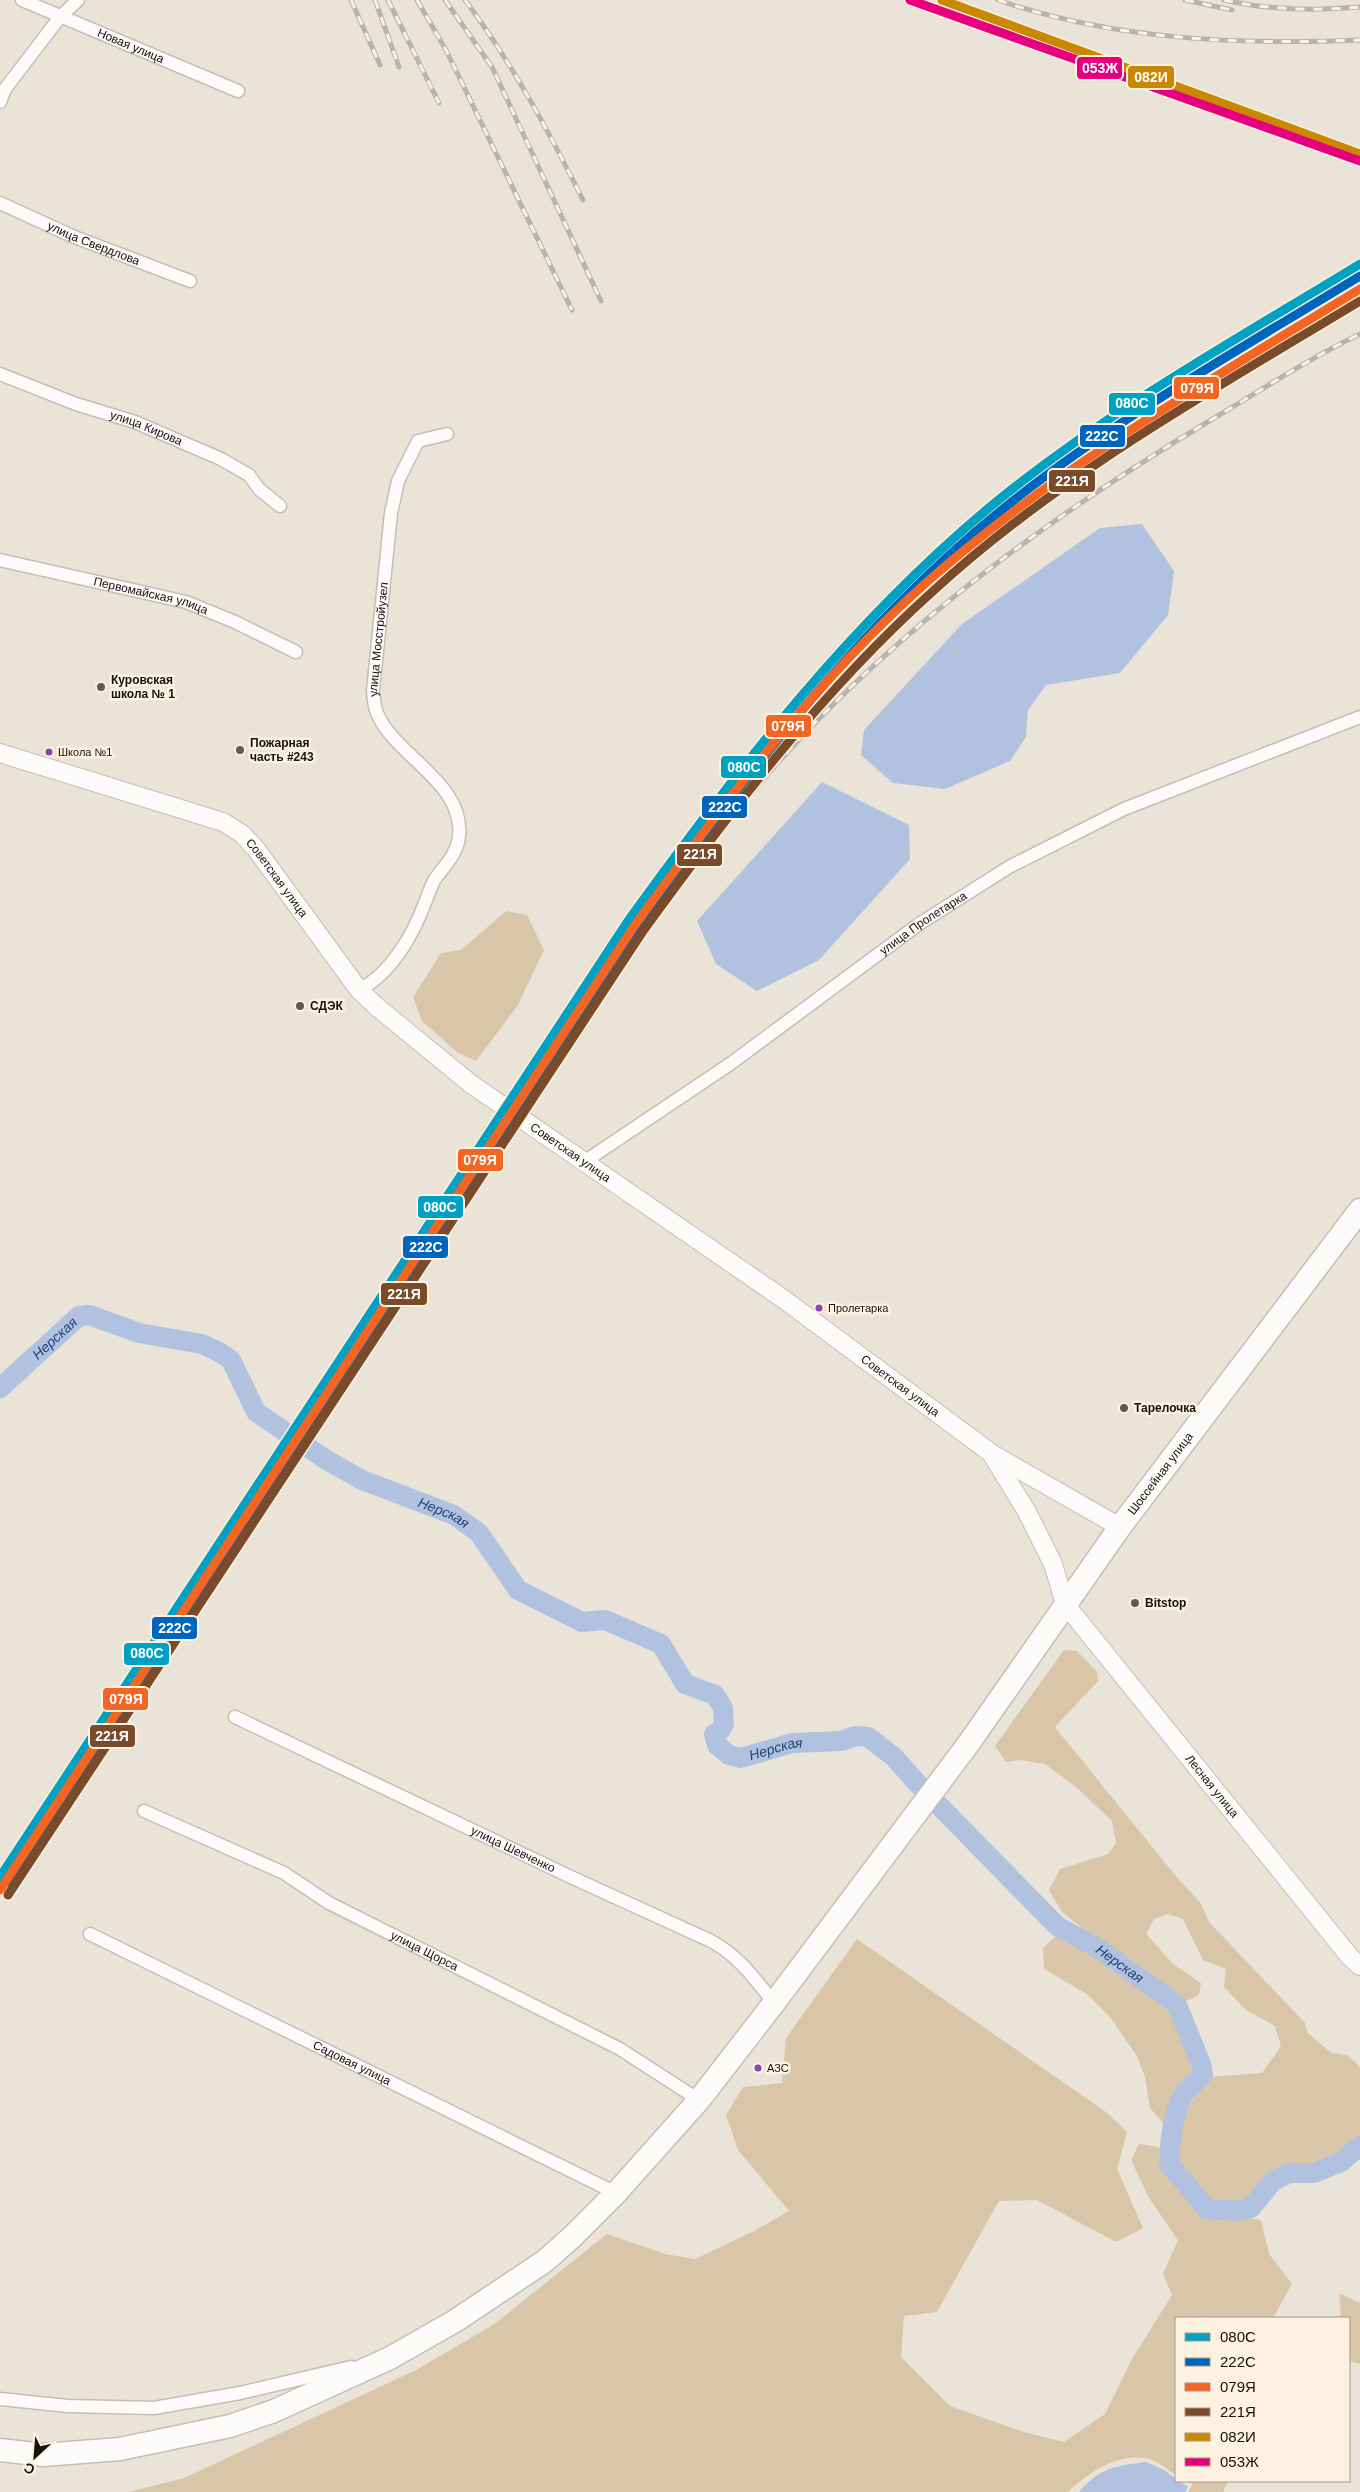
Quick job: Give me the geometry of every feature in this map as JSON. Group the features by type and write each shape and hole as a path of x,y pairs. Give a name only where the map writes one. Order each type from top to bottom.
{"highway":[{"name":"Шоссейная улица","path":"0,2450 43,2455 120,2449 186,2437 230,2426 274,2411 390,2358 455,2321 545,2261 616,2193 699,2100 896,1843 970,1743 1120,1527 1360,1210"}],"street":[{"name":"Новая улица","path":"22,0 238,90"},
{"path":"0,102 5,89 60,17 78,0"},
{"name":"улица Свердлова","path":"0,203 72,236 190,281"},
{"name":"улица Кирова","path":"0,374 76,404 135,422 213,455 248,474 259,489 280,506"},
{"name":"улица Мосстройузел","path":"360,990 386,970 401,950 418,922 434,880 450,861 459,836 458,822 450,798 434,778 387,731 376,712 374,691 391,513 398,481 418,441 447,434"},
{"name":"Первомайская улица","path":"0,560 186,602 235,622 296,652"},
{"name":"улица Пролетарка","path":"584,1162 730,1064 919,924 1009,867 1124,809 1295,744 1360,717"},
{"name":"Советская улица","path":"0,753 223,822 242,834 276,873 360,990 471,1084 782,1298 991,1453 1027,1512 1053,1564 1066,1604"},
{"path":"991,1453 1120,1527"},
{"name":"Лесная улица","path":"1066,1604 1350,1957 1360,1966"},
{"name":"улица Шевченко","path":"234,1717 573,1878 711,1940 740,1960 774,2003"},
{"name":"улица Щорса","path":"144,1811 284,1873 329,1903 620,2049 699,2100"},
{"name":"Садовая улица","path":"90,1934 616,2193"},
{"path":"0,2399 68,2406 154,2408 240,2393 390,2358"}],"shaded area":[{"path":"506,911 527,915 544,950 518,1005 476,1061 457,1052 422,1021 413,997 441,953 461,950"},
{"path":"1064,1650 1077,1651 1097,1672 1098,1681 1055,1727 1179,1880 1200,1902 1209,1922 1305,2023 1307,2032 1331,2053 1347,2055 1360,2067 1360,2139 1334,2160 1287,2167 1280,2170 1255,2191 1246,2203 1210,2202 1175,2162 1177,2149 1189,2107 1209,2077 1262,2073 1281,2046 1275,2026 1246,2010 1224,1987 1226,1969 1203,1960 1183,1919 1168,1914 1154,1919 1146,1934 1173,1964 1201,1983 1199,1995 1184,2002 1102,1944 1062,1912 1049,1890 1060,1869 1108,1854 1116,1843 1112,1821 1076,1787 1045,1764 1020,1760 1006,1762 995,1746"},
{"path":"1057,1935 1092,1952 1171,2013 1194,2063 1196,2075 1180,2086 1164,2124 1150,2108 1145,2077 1137,2056 1110,2017 1087,1994 1044,1969 1043,1948"},
{"path":"857,1939 1106,2112 1127,2132 1117,2169 1143,2228 1116,2242 1037,2200 999,2201 937,2312 904,2316 901,2357 950,2406 1024,2432 1064,2442 1105,2414 1132,2359 1172,2295 1163,2274 1178,2240 1149,2198 1131,2160 1139,2144 1159,2147 1166,2167 1208,2217 1246,2217 1261,2220 1269,2254 1292,2284 1274,2317 1175,2317 1175,2474 1153,2460 1134,2457 1103,2466 1068,2492 129,2492 184,2478 416,2370 493,2325 607,2234 665,2254 695,2259 754,2231 789,2211 738,2150 726,2115 743,2087 782,2083 786,2038"},
{"path":"1339,2293 1360,2303 1360,2364 1350,2361 1350,2317 1338,2317 1341,2315"},
{"path":"1188,2482 1228,2482 1223,2492 1188,2492 1193,2484"}],"water":[{"path":"1142,524 1174,571 1168,615 1120,673 1046,685 1028,710 1026,737 1010,761 945,789 893,783 861,755 864,730 962,624 1100,528"},
{"path":"822,782 909,825 910,859 819,960 757,991 716,964 697,921"},
{"path":"1146,2462 1164,2470 1175,2478 1175,2482 1181,2482 1188,2487 1185,2492 1079,2492 1094,2477 1109,2469"}],"waterway":[{"name":"Нерская","path":"0,1388 79,1316 89,1315 139,1333 202,1344 219,1352 231,1360 256,1412 325,1459 362,1480 454,1515 479,1533 518,1590 582,1622 605,1620 661,1644 685,1684 715,1695 723,1708 724,1724 720,1731 714,1734 717,1745 729,1755 741,1758 792,1743 841,1741 855,1736 868,1737 894,1757 1057,1926 1101,1950 1177,2005 1201,2064 1203,2074 1186,2091 1180,2102 1174,2119 1169,2164 1207,2209 1237,2211 1251,2208 1273,2181 1290,2173 1314,2173 1341,2162 1360,2146"}],"railway":[{"path":"351,0 380,65"},
{"path":"375,0 399,67"},
{"path":"388,0 439,103"},
{"path":"417,0 446,50 572,310"},
{"path":"445,0 492,67 601,301"},
{"path":"465,0 514,73 583,200"},
{"path":"998,0 1086,24 1131,32 1223,40 1360,40"},
{"path":"1185,0 1232,10"},
{"path":"1224,0 1292,9 1360,7"},
{"path":"582,1005 705,849 782,758 829,708 930,616 984,573 1095,493 1284,376 1360,334"}],"transit line":[{"name":"053Ж","path":"910,0 1360,161"},
{"name":"082И","path":"942,0 1360,154"},
{"name":"080С","path":"0,1877 628,921 754,753 845,647 893,596 943,548 996,502 1039,468 1128,406 1360,264"},
{"name":"222С","path":"8,1882 636,927 719,814 806,705 901,602 951,553 1004,508 1089,445 1178,386 1360,276"},
{"name":"079Я","path":"0,1890 635,925 736,790 808,703 886,620 927,582 1029,500 1137,426 1360,289"},
{"name":"221Я","path":"8,1895 643,931 744,797 815,711 891,630 932,592 1032,510 1138,436 1360,301"}],"place":[{"name":"Куровская школа № 1","path":"101,687"},
{"name":"Пожарная часть #243","path":"240,750"},
{"name":"Школа №1","path":"49,752"},
{"name":"СДЭК","path":"300,1006"},
{"name":"Пролетарка","path":"819,1308"},
{"name":"Тарелочка","path":"1124,1408"},
{"name":"Bitstop","path":"1135,1603"},
{"name":"АЗС","path":"758,2068"}]}
